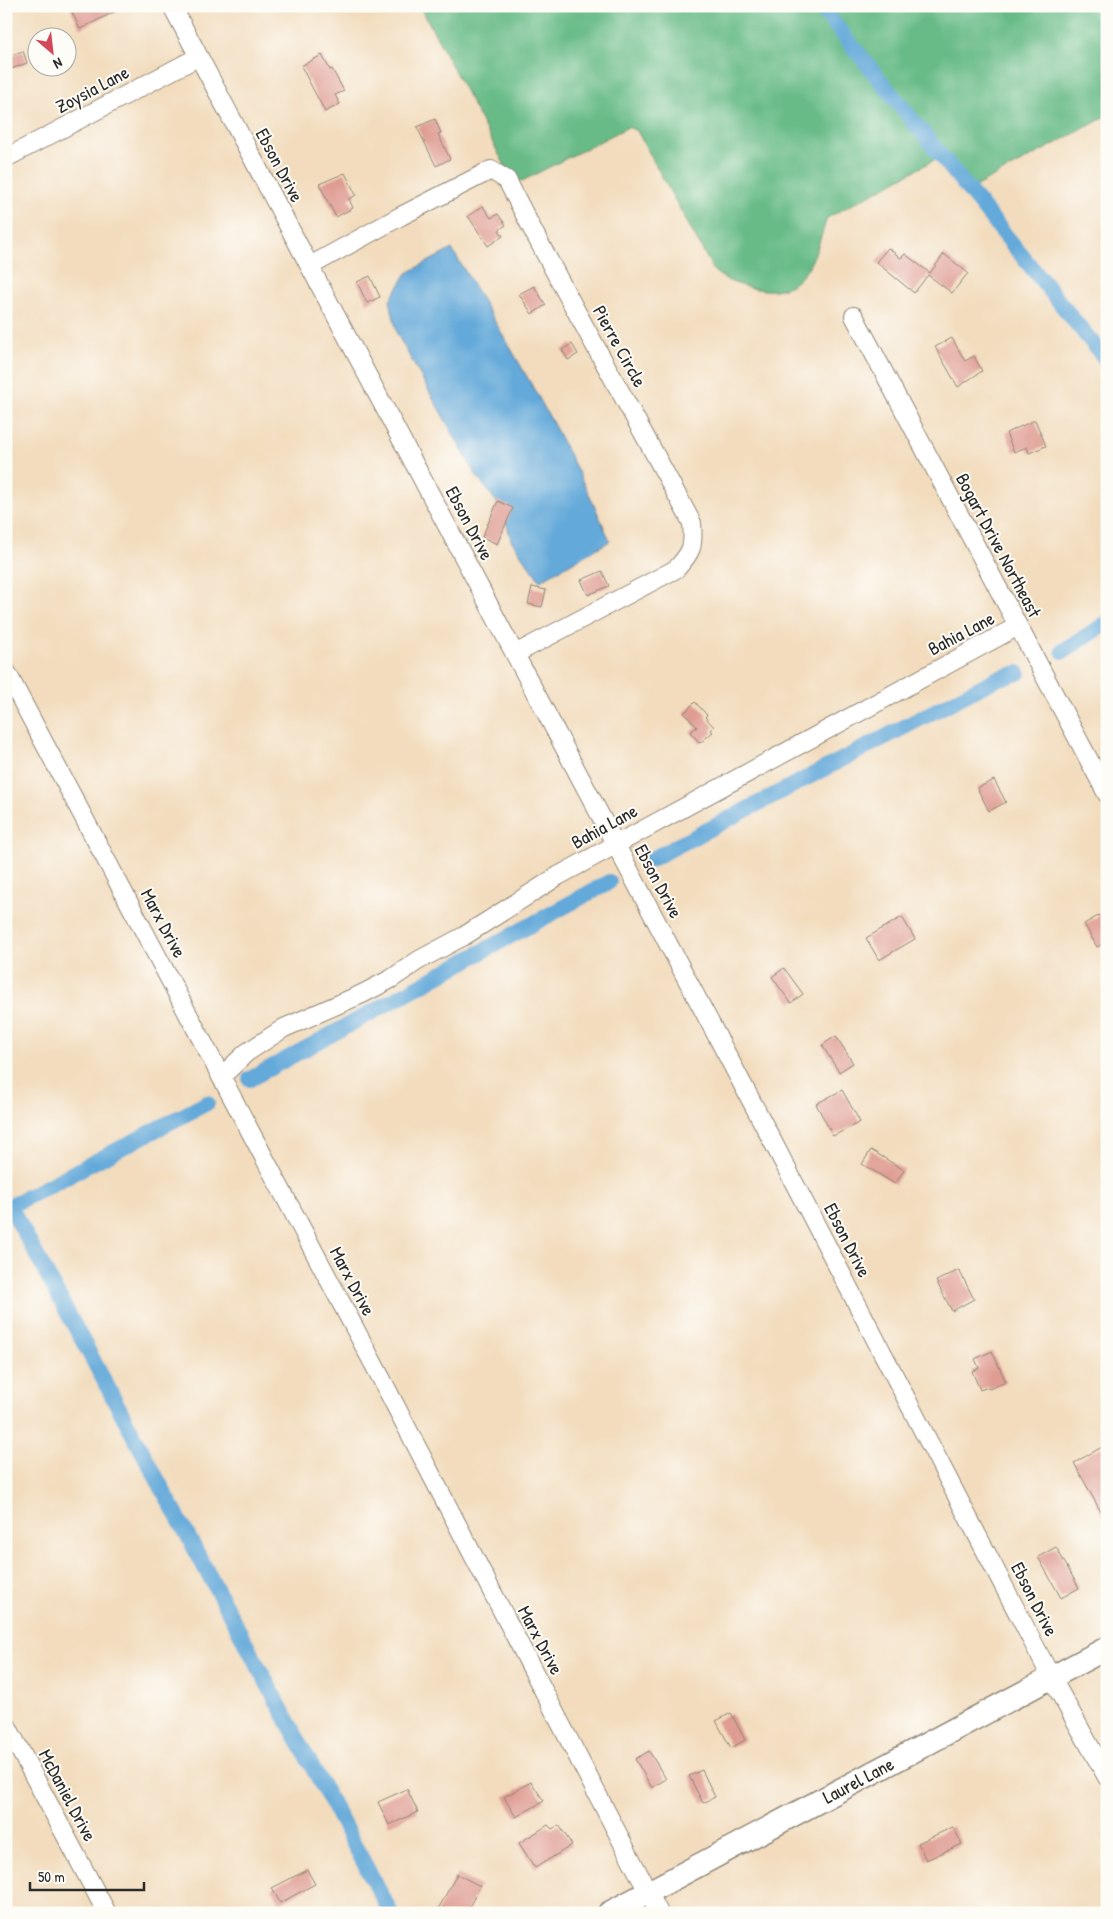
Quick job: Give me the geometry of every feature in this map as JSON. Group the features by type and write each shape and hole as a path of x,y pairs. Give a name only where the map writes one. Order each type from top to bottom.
{"street":[{"name":"Ebson Drive","path":"172,6 763,1123 1051,1677 1107,1777"},
{"name":"Zoysia Lane","path":"6,158 198,57"},
{"name":"Pierre Circle","path":"310,266 401,216 492,170 507,180 560,283 692,523 694,540 688,557 676,569 515,654"},
{"name":"Bogart Drive Northeast","path":"854,316 1107,794"},
{"name":"Bahia Lane","path":"221,1077 246,1053 270,1036 391,979 419,960 464,936 558,876 1018,626"},
{"name":"Marx Drive","path":"6,671 384,1385 658,1913"},
{"name":"Laurel Lane","path":"609,1913 1107,1648"},
{"name":"McDaniel Drive","path":"6,1724 107,1913"}],"green space":[{"path":"420,6 1107,6 1107,116 965,192 936,159 827,218 813,259 798,280 787,287 774,290 757,289 734,283 714,271 637,131 628,127 522,181 511,177"}],"water":[{"path":"452,249 556,429 610,541 540,581 511,540 504,512 476,475 397,334 390,300 407,273"}],"building":[{"path":"69,6 126,6 80,29"},
{"path":"23,51 27,63 6,71 6,57"},
{"path":"322,55 344,91 335,95 340,104 325,112 301,66"},
{"path":"435,119 441,133 438,134 450,159 436,166 417,127"},
{"path":"345,173 356,195 349,199 353,208 336,217 319,184"},
{"path":"483,206 491,218 498,214 506,225 499,230 503,236 488,246 468,216"},
{"path":"888,248 901,258 905,254 930,273 944,254 968,273 952,293 928,275 914,293 876,262"},
{"path":"370,276 380,297 367,303 357,282"},
{"path":"534,286 546,305 532,314 519,294"},
{"path":"952,338 965,361 974,356 982,371 958,387 935,347"},
{"path":"572,344 578,354 568,360 562,350"},
{"path":"1035,420 1046,446 1029,453 1027,447 1014,452 1006,433"},
{"path":"498,501 513,508 497,544 482,537"},
{"path":"602,571 609,586 588,595 581,580"},
{"path":"532,587 546,590 542,607 528,604"},
{"path":"695,702 707,715 705,717 714,727 711,730 713,732 700,743 690,732 697,727 684,713"},
{"path":"994,780 1006,802 989,811 977,788"},
{"path":"1100,915 1107,927 1107,942 1097,947 1084,924"},
{"path":"902,917 915,939 879,960 866,938"},
{"path":"784,968 803,994 791,1003 772,977"},
{"path":"836,1036 853,1063 839,1072 822,1045"},
{"path":"842,1090 860,1122 833,1136 816,1104"},
{"path":"871,1150 904,1170 895,1184 862,1164"},
{"path":"959,1270 974,1299 952,1311 936,1281"},
{"path":"992,1351 1006,1382 989,1389 988,1387 980,1390 972,1371 979,1368 975,1359"},
{"path":"1102,1447 1107,1455 1107,1523 1074,1463"},
{"path":"1056,1547 1079,1588 1061,1598 1038,1557"},
{"path":"731,1713 745,1740 731,1748 716,1721"},
{"path":"649,1751 666,1779 652,1788 635,1759"},
{"path":"702,1770 715,1797 703,1803 689,1776"},
{"path":"531,1782 544,1801 516,1817 504,1797"},
{"path":"407,1789 418,1812 389,1825 378,1802"},
{"path":"548,1825 552,1829 559,1825 572,1845 535,1868 519,1843"},
{"path":"953,1827 962,1844 926,1860 918,1843"},
{"path":"307,1870 315,1884 280,1903 272,1888"},
{"path":"457,1874 480,1886 466,1913 436,1913"}],"waterway":[{"path":"820,6 1107,361"},
{"path":"1063,651 1107,623"},
{"path":"650,860 996,679 1018,673"},
{"path":"250,1079 609,882"},
{"path":"207,1103 10,1206 391,1913"}]}
